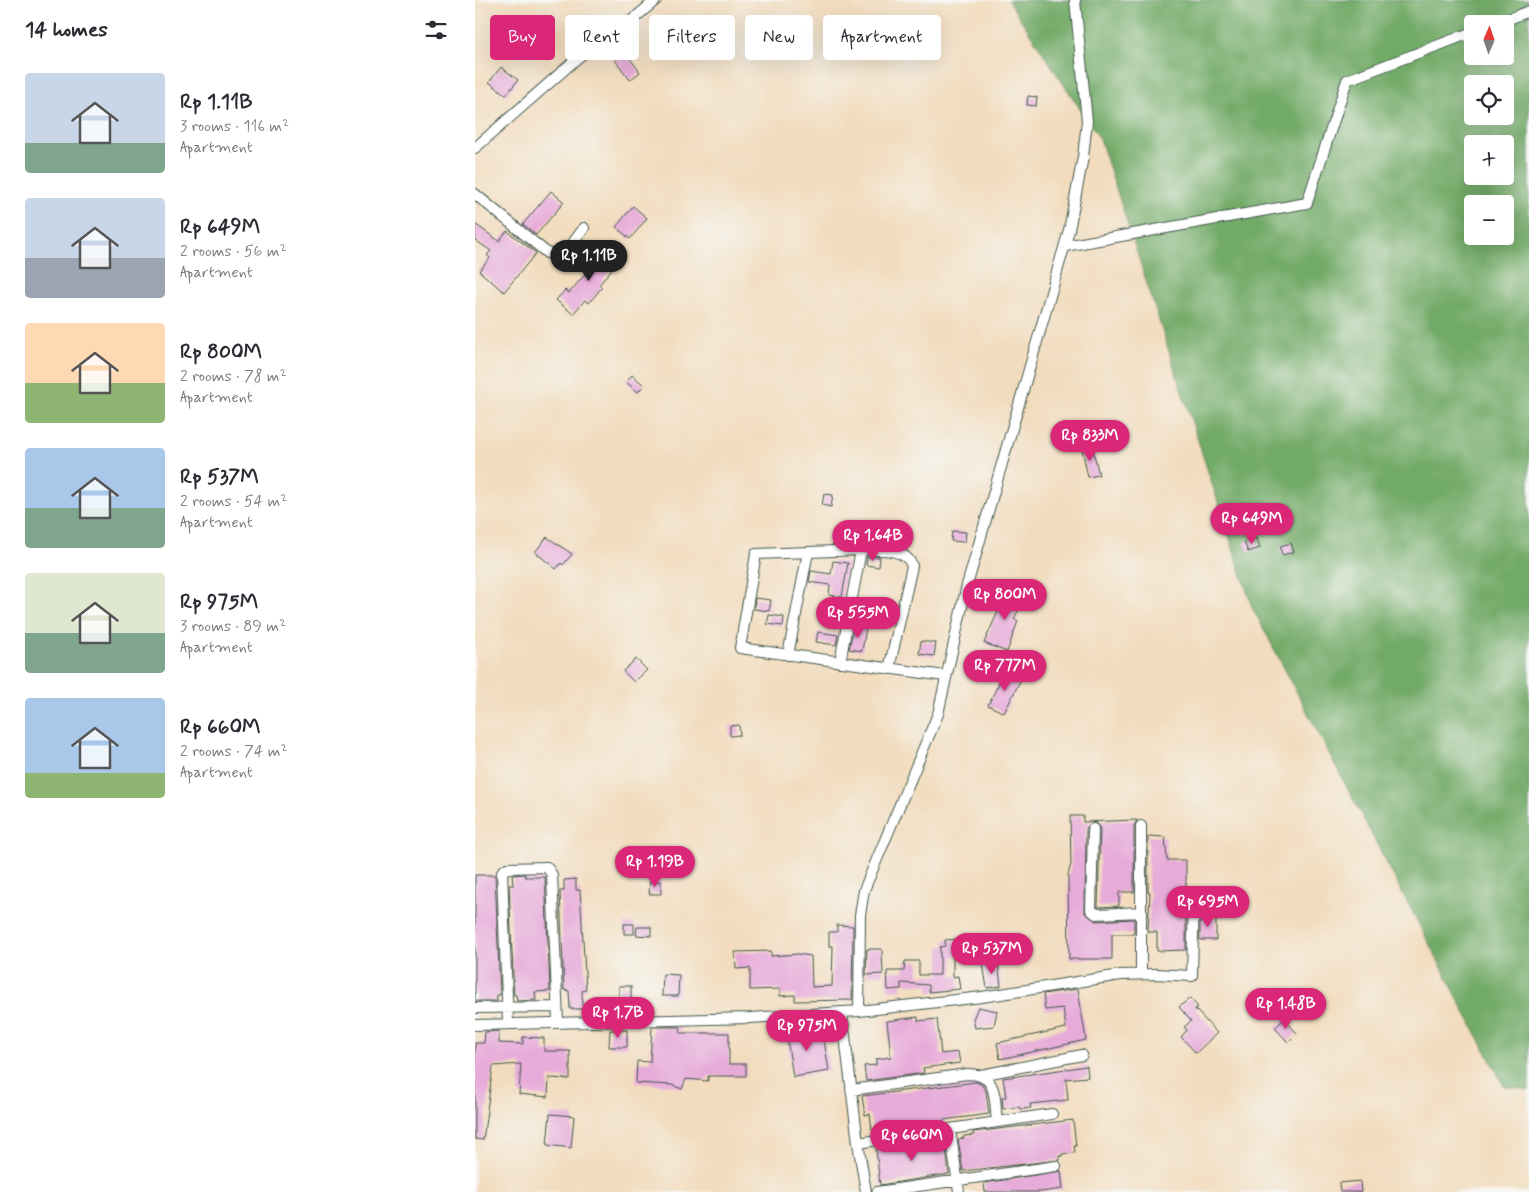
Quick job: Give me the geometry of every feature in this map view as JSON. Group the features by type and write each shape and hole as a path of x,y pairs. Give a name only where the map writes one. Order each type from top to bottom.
{"street":[{"path":"475,148 581,55 612,37 656,0"},
{"path":"859,1010 860,915 864,890 938,714 965,589 1065,246 1077,193 1087,121 1075,0"},
{"path":"1514,17 1529,11"},
{"path":"1065,246 1307,203 1347,80 1464,35"},
{"path":"475,194 547,253 560,255 565,252 584,228"},
{"path":"889,669 912,566 909,559 897,552 861,550 756,554 740,648 889,669 945,679"},
{"path":"840,662 861,550"},
{"path":"788,655 808,552"},
{"path":"1141,826 1141,974"},
{"path":"1093,829 1091,910 1096,914 1142,912"},
{"path":"509,1023 502,872 507,868 547,867 551,875 558,1022"},
{"path":"475,1025 750,1018 842,1012 982,997 1141,974 1193,975 1194,894"},
{"path":"475,1008 557,1007"},
{"path":"842,1012 866,1192"},
{"path":"851,1090 967,1074 981,1075 1082,1055"},
{"path":"981,1075 990,1081 992,1086 997,1122"},
{"path":"859,1143 1052,1114"},
{"path":"950,1129 959,1187"},
{"path":"877,1192 959,1187 1056,1166"}],"green space":[{"path":"1008,0 1529,0 1529,1090 1504,1086 1252,607 1100,139"}],"building":[{"path":"615,60 631,60 640,72 630,80"},
{"path":"501,67 518,80 506,95 489,82"},
{"path":"1028,96 1037,97 1036,106 1027,105"},
{"path":"551,191 564,202 536,235 523,224"},
{"path":"633,206 647,218 630,239 616,227"},
{"path":"475,224 499,241 507,231 536,253 504,292 479,271 490,258 487,255 491,251 475,240"},
{"path":"602,247 618,261 599,285 602,287 589,303 585,300 573,314 556,300 565,290 569,293 593,265 590,263"},
{"path":"632,375 644,385 638,392 626,382"},
{"path":"1092,446 1099,475 1088,477 1082,449"},
{"path":"824,494 833,495 831,507 822,505"},
{"path":"952,531 966,532 965,542 951,541"},
{"path":"547,537 572,554 563,565 561,563 556,569 535,552"},
{"path":"1257,538 1260,548 1248,552 1244,542"},
{"path":"1291,543 1294,552 1282,555 1280,546"},
{"path":"867,557 880,557 879,567 866,565"},
{"path":"833,561 848,563 842,597 829,595 830,585 809,582 811,571 831,574"},
{"path":"1009,587 1026,595 1014,619 1018,621 1007,652 984,643"},
{"path":"755,598 771,600 769,611 754,609"},
{"path":"769,615 784,617 783,626 767,624"},
{"path":"854,626 866,628 862,651 849,649"},
{"path":"818,632 838,635 836,645 816,642"},
{"path":"921,641 936,643 934,656 919,654"},
{"path":"636,659 647,670 634,682 623,671"},
{"path":"1005,671 1021,679 1004,713 988,705"},
{"path":"739,725 740,735 730,736 730,726"},
{"path":"1070,816 1083,816 1083,822 1137,820 1134,826 1134,892 1119,892 1119,906 1098,907 1100,829 1097,823 1093,822 1086,828 1085,913 1096,921 1134,919 1134,934 1112,934 1112,959 1069,959 1068,875 1071,864"},
{"path":"1148,836 1165,837 1167,860 1186,860 1186,950 1157,951 1157,932 1148,932 1150,892 1148,892"},
{"path":"525,874 525,877 545,877 550,991 535,992 536,1000 517,1001 516,995 514,995 509,885 513,885 512,875"},
{"path":"475,875 495,875 500,995 497,995 497,1001 475,1001"},
{"path":"576,879 576,890 580,890 586,990 582,991 583,1009 570,1009 569,991 564,990 560,891 564,891 564,880"},
{"path":"650,881 661,881 661,894 649,894"},
{"path":"1200,917 1216,917 1216,940 1200,940"},
{"path":"624,924 634,924 634,934 624,934"},
{"path":"837,925 853,926 852,1000 795,1001 795,995 780,996 780,989 750,990 750,968 736,969 735,952 771,951 771,956 798,954 811,956 812,987 832,986 833,946 829,946 829,932 837,932"},
{"path":"637,927 651,927 651,936 636,935"},
{"path":"958,939 958,956 953,956 953,977 958,976 960,989 929,992 929,985 901,983 901,989 888,990 887,971 904,971 905,961 919,961 919,975 940,975 940,947 945,946 945,940"},
{"path":"867,949 882,949 883,974 866,975"},
{"path":"998,962 1001,986 987,988 983,964"},
{"path":"663,974 679,975 678,996 662,996"},
{"path":"619,986 631,986 631,999 619,999"},
{"path":"1078,989 1086,1040 1000,1059 997,1043 1066,1028 1063,1008 1045,1010 1043,994"},
{"path":"1190,998 1198,1007 1195,1009 1217,1033 1196,1053 1181,1037 1187,1030 1184,1027 1191,1021 1179,1007"},
{"path":"978,1007 997,1011 994,1026 975,1028 973,1019"},
{"path":"918,1017 918,1021 937,1019 941,1054 958,1052 960,1063 923,1068 924,1073 866,1081 864,1066 876,1065 876,1059 891,1057 887,1021"},
{"path":"1284,1019 1297,1033 1288,1042 1275,1028"},
{"path":"652,1027 681,1027 680,1033 729,1033 729,1064 746,1064 746,1076 708,1076 708,1081 686,1079 682,1089 672,1085 636,1083 637,1061 650,1062"},
{"path":"822,1027 829,1071 793,1077 786,1032"},
{"path":"610,1030 627,1030 627,1047 609,1047"},
{"path":"499,1031 499,1043 523,1044 523,1037 544,1038 544,1051 570,1051 570,1079 549,1078 548,1097 519,1094 521,1064 493,1066 483,1140 475,1139 475,1043 484,1043 485,1032"},
{"path":"1087,1066 1088,1077 1066,1079 1068,1100 1030,1104 1031,1108 1003,1109 1002,1097 1006,1097 1003,1078"},
{"path":"976,1082 981,1084 986,1091 989,1114 943,1120 943,1123 922,1126 872,1130 870,1114 865,1115 862,1096"},
{"path":"550,1114 574,1116 571,1148 547,1145"},
{"path":"1073,1120 1075,1153 1062,1154 1062,1156 1059,1156 1060,1160 963,1171 958,1139 964,1138 964,1136 974,1135 973,1132"},
{"path":"936,1138 936,1142 945,1141 949,1174 880,1185 876,1149 924,1143 924,1140"},
{"path":"1061,1171 1063,1189 1040,1192 985,1192 984,1183"},
{"path":"1360,1181 1361,1192 1340,1192 1339,1183"}]}
